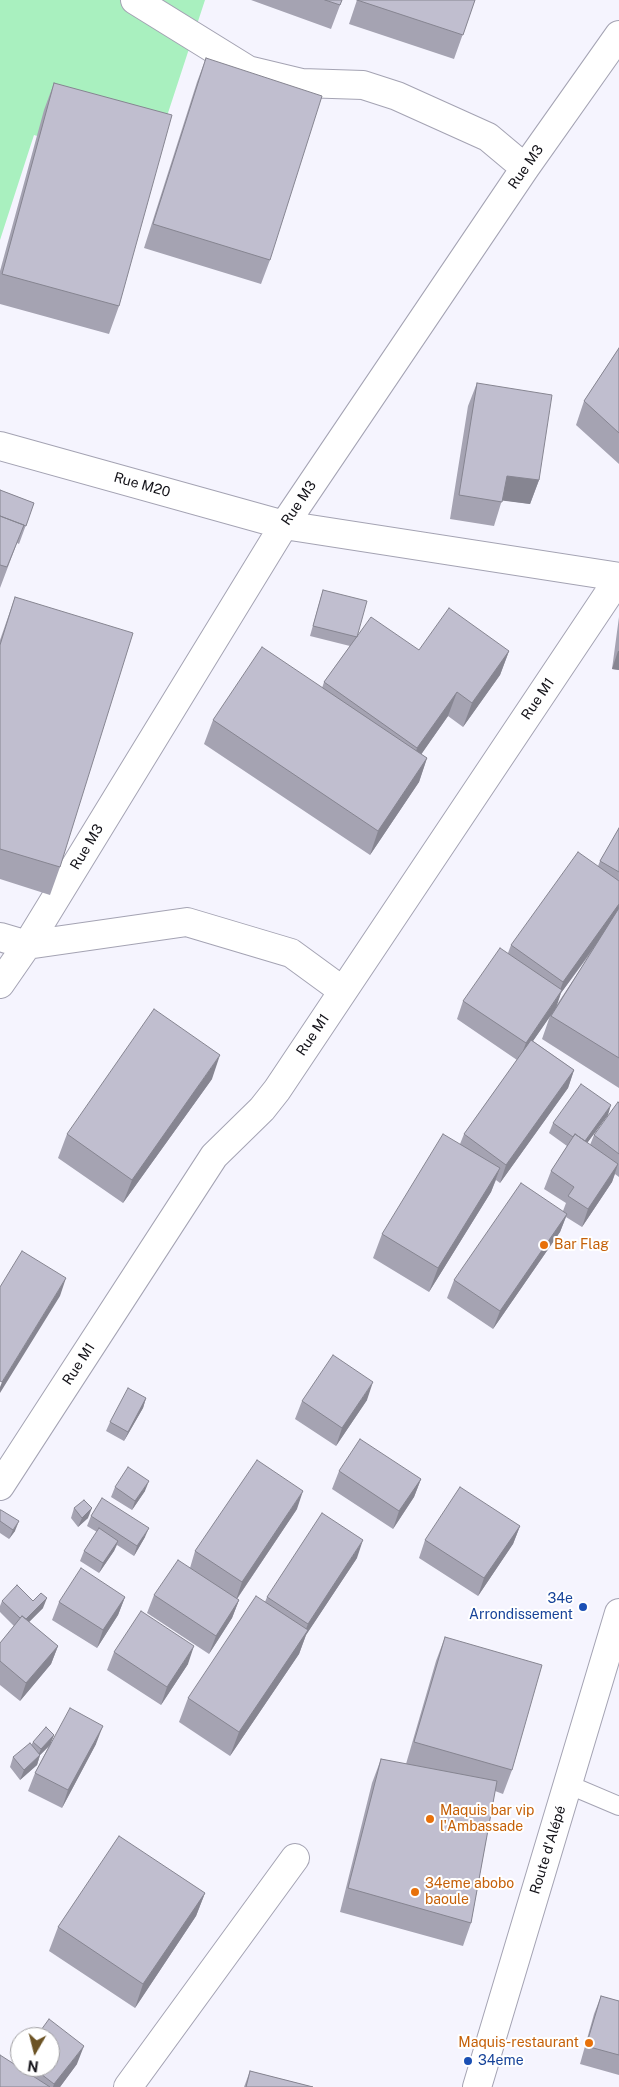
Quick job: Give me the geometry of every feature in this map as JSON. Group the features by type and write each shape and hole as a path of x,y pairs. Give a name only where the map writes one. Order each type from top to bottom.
{"street":[{"path":"135,0 248,70 302,83 364,85 397,96 488,138 525,168"},
{"name":"Rue M3","path":"0,984 27,945 284,525 525,168 619,35"},
{"name":"Rue M20","path":"0,446 284,525 619,577"},
{"name":"Rue M1","path":"0,1486 214,1156 262,1109 277,1090 619,577"},
{"path":"0,937 27,945 186,922 291,953 343,991"},
{"name":"Route d'Alépé","path":"477,2087 619,1613"},
{"path":"128,2087 295,1858"}],"lane":[{"path":"567,1784 619,1806"}],"green space":[{"path":"0,0 205,0 149,171 34,135 0,240"}],"building":[{"path":"325,0 342,0 340,5"},
{"path":"357,0 475,0 463,35"},
{"path":"206,58 322,96 270,260 153,224"},
{"path":"54,83 172,115 119,306 2,274"},
{"path":"619,348 619,433 584,401"},
{"path":"477,383 552,395 539,480 507,476 502,502 459,495"},
{"path":"0,490 34,503 26,526 0,516"},
{"path":"0,516 24,525 7,567 0,565"},
{"path":"323,590 367,601 357,637 313,626"},
{"path":"15,597 133,633 60,867 0,849 0,645"},
{"path":"449,608 509,651 472,703 457,692 417,748 324,682 371,617 419,650"},
{"path":"262,647 427,758 378,831 213,720"},
{"path":"619,828 619,872 600,861"},
{"path":"578,852 619,881 619,904 563,982 511,945"},
{"path":"619,908 619,1058 551,1016"},
{"path":"500,948 562,990 526,1043 463,1001"},
{"path":"154,1009 220,1055 132,1180 67,1134"},
{"path":"531,1040 574,1070 506,1165 464,1134"},
{"path":"581,1084 611,1105 585,1141 575,1134 573,1137 553,1123"},
{"path":"619,1103 619,1154 594,1135"},
{"path":"443,1134 500,1168 438,1268 382,1234"},
{"path":"575,1134 618,1164 588,1209 568,1196 574,1187 551,1171"},
{"path":"521,1183 567,1214 500,1311 454,1280"},
{"path":"22,1251 66,1278 2,1382 0,1381 0,1287"},
{"path":"333,1355 373,1382 342,1428 302,1401"},
{"path":"128,1388 146,1398 128,1432 110,1422"},
{"path":"360,1439 421,1479 399,1511 339,1471"},
{"path":"257,1460 303,1491 242,1582 195,1551"},
{"path":"128,1467 149,1481 135,1501 115,1487"},
{"path":"460,1487 520,1526 484,1578 425,1540"},
{"path":"102,1498 149,1528 137,1546 91,1516"},
{"path":"84,1500 92,1508 82,1518 74,1508"},
{"path":"0,1510 19,1521 13,1530 0,1521"},
{"path":"322,1513 363,1540 308,1624 267,1597"},
{"path":"99,1528 118,1541 103,1563 84,1551"},
{"path":"178,1560 239,1600 216,1636 154,1595"},
{"path":"81,1568 125,1597 103,1630 59,1602"},
{"path":"17,1585 33,1601 41,1593 47,1598 26,1619 22,1616 20,1618 2,1601"},
{"path":"256,1596 308,1630 239,1732 188,1698"},
{"path":"141,1611 194,1646 167,1687 114,1652"},
{"path":"22,1616 58,1646 26,1683 0,1661 0,1643"},
{"path":"445,1637 542,1665 512,1770 414,1742"},
{"path":"70,1708 103,1726 68,1790 35,1773"},
{"path":"46,1727 54,1735 41,1749 33,1742"},
{"path":"30,1743 40,1755 24,1770 13,1757"},
{"path":"381,1759 497,1781 471,1923 348,1888"},
{"path":"119,1836 205,1893 143,1984 58,1927"},
{"path":"601,1996 619,2001 619,2055 586,2046"},
{"path":"49,2019 59,2027 43,2027"},
{"path":"60,2027 84,2046 60,2076"},
{"path":"0,2055 10,2061 10,2077 34,2077 50,2087 0,2087"},
{"path":"250,2071 313,2087 246,2087"},
{"path":"45,2077 60,2077 54,2084"}],"place":[{"name":"Bar Flag","path":"544,1245"},
{"name":"34e Arrondissement","path":"583,1607"},
{"name":"Maquis bar vip l'Ambassade","path":"430,1819"},
{"name":"34eme abobo baoule","path":"415,1892"},
{"name":"Maquis-restaurant","path":"589,2043"},
{"name":"34eme","path":"468,2061"}]}
